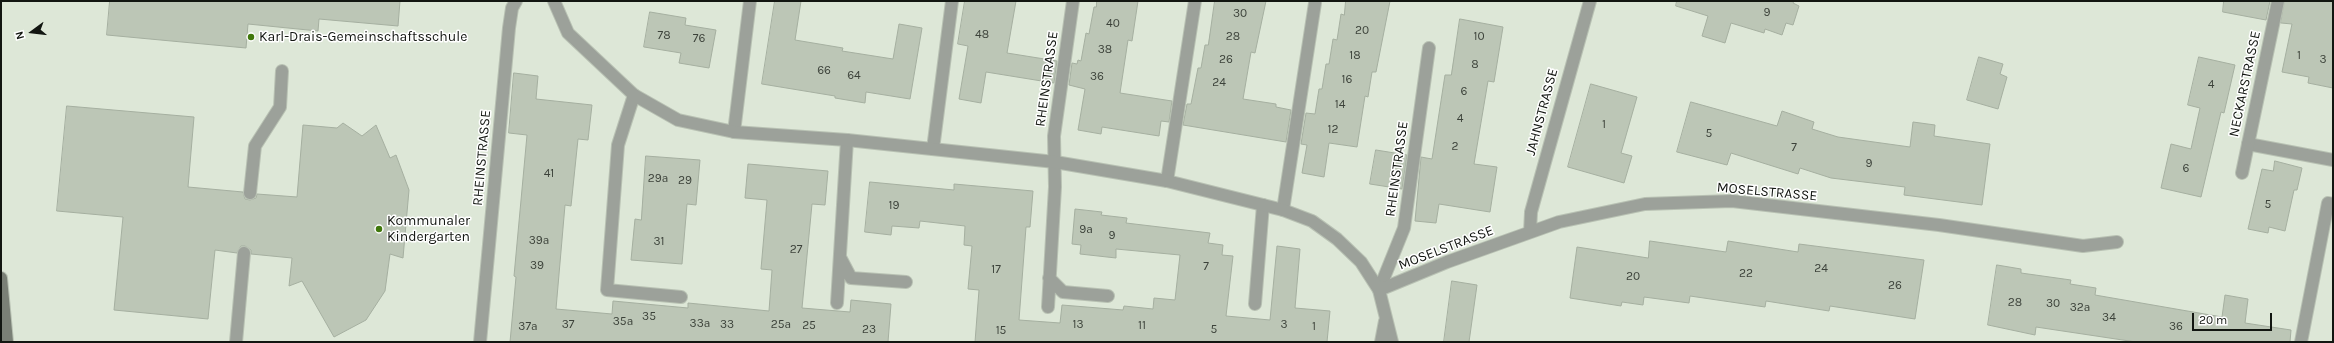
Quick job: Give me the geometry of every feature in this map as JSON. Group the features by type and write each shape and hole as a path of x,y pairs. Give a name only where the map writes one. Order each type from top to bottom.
{"main road":[{"path":"1,278 7,342"}],"street":[{"name":"RHEINSTRASSE","path":"480,342 509,28 512,8 516,1"},
{"path":"554,1 568,33 634,95 678,120 734,132 847,140 1055,162 1166,181 1283,210 1312,221 1337,239 1361,262 1379,290 1392,342"},
{"path":"734,132 750,1"},
{"path":"933,149 952,1"},
{"name":"RHEINSTRASSE","path":"1048,307 1055,187 1054,136 1073,1"},
{"path":"1166,181 1195,1"},
{"name":"JAHNSTRASSE","path":"1530,232 1531,212 1590,1"},
{"name":"NECKARSTRASSE","path":"2242,173 2278,1"},
{"path":"1283,210 1315,3"},
{"name":"RHEINSTRASSE","path":"1379,290 1404,228 1430,48"},
{"path":"250,193 255,146 280,107 282,71"},
{"path":"634,95 618,145 607,290 681,297"},
{"path":"837,304 847,140"},
{"path":"2248,144 2333,160"},
{"name":"MOSELSTRASSE","path":"1379,290 1447,262 1559,222 1645,204 1732,202 1939,225 2083,246 2117,242"},
{"path":"2301,342 2328,203 2333,204"},
{"path":"1255,304 1263,205"},
{"path":"236,342 244,253"},
{"path":"840,258 851,278 906,282"},
{"path":"1049,278 1063,292 1108,296"},
{"path":"1381,342 1386,318"}],"building":[{"path":"110,1 400,1 398,26 319,19 318,31 248,24 246,48 107,35"},
{"path":"775,1 801,1 795,40 843,48 842,51 893,59 899,24 922,28 910,99 866,92 865,103 835,98 835,96 762,84"},
{"path":"965,1 1016,1 1007,53 1057,61 1054,83 986,72 981,103 959,99 968,46 958,44"},
{"path":"1097,1 1138,1 1132,41 1128,40 1120,93 1172,101 1169,122 1161,121 1159,136 1102,127 1101,134 1078,130 1085,89 1069,85 1072,63 1077,64 1078,60 1081,61 1086,33 1089,34 1094,7 1096,7"},
{"path":"1215,1 1266,1 1255,53 1251,52 1243,99 1276,104 1276,107 1291,110 1286,142 1183,125 1187,104 1191,104 1198,68 1201,68 1205,45 1208,45"},
{"path":"1346,1 1390,1 1376,72 1372,72 1368,97 1365,96 1357,147 1329,143 1324,177 1302,173 1307,145 1301,144 1306,113 1315,114 1319,89 1322,89 1326,64 1329,64 1333,39 1337,40 1341,14 1344,15"},
{"path":"1677,1 1794,1 1793,3 1799,6 1793,25 1786,23 1782,35 1765,29 1764,33 1731,23 1725,43 1702,36 1708,16 1676,6"},
{"path":"2224,1 2270,1 2266,20 2223,12"},
{"path":"2285,1 2333,1 2333,88 2308,83 2309,77 2282,72 2292,24 2281,23"},
{"path":"650,12 686,18 685,25 716,30 709,68 679,63 681,53 644,47"},
{"path":"1460,19 1503,27 1494,82 1488,81 1474,164 1497,167 1490,212 1439,204 1436,223 1415,221 1421,157 1432,159 1445,75 1451,75"},
{"path":"1979,57 2003,64 2000,74 2007,77 1998,109 1967,100"},
{"path":"2199,57 2235,65 2224,113 2221,112 2201,197 2161,188 2171,144 2191,149 2200,108 2188,105"},
{"path":"514,73 538,76 536,99 592,105 588,140 578,139 571,206 565,205 556,309 612,314 613,301 688,308 688,303 769,311 772,270 761,269 767,200 745,198 748,164 828,171 825,205 812,204 802,308 850,312 851,300 891,304 888,342 510,342 516,277 514,276 527,135 509,133"},
{"path":"1591,84 1637,97 1621,153 1632,156 1624,183 1568,167"},
{"path":"1691,102 1777,126 1782,111 1814,122 1812,129 1838,137 1910,147 1913,122 1935,125 1934,136 1990,144 1982,205 1904,195 1905,187 1831,178 1800,168 1798,174 1731,153 1727,165 1677,152"},
{"path":"67,106 194,117 188,187 243,192 245,199 250,200 256,198 257,194 297,197 303,125 337,128 343,123 362,136 376,125 390,158 396,155 409,190 403,258 390,254 385,291 366,320 334,337 302,281 289,286 292,258 251,254 251,250 245,246 241,246 237,253 215,250 208,319 114,310 123,217 57,211"},
{"path":"1376,150 1407,155 1402,189 1370,184"},
{"path":"646,156 700,160 696,205 687,204 682,264 631,260 635,219 641,220"},
{"path":"2275,161 2302,168 2297,190 2294,190 2285,231 2269,227 2268,233 2248,229 2262,169 2273,171"},
{"path":"870,182 954,190 954,184 1033,191 1030,227 1026,227 1019,320 1060,323 1062,305 1123,310 1124,306 1153,309 1154,298 1175,300 1180,255 1116,249 1116,258 1080,254 1081,245 1072,244 1075,209 1102,212 1101,215 1127,218 1126,223 1210,233 1208,243 1223,245 1222,255 1233,256 1226,316 1270,320 1277,246 1300,249 1295,308 1330,311 1327,342 975,342 979,290 968,289 972,246 964,245 965,226 920,221 919,228 892,226 891,235 865,232"},
{"path":"1650,241 1726,252 1728,241 1798,252 1799,244 1924,260 1915,319 1830,306 1829,311 1766,301 1765,307 1690,296 1689,303 1644,297 1643,305 1622,302 1621,306 1570,298 1577,247 1648,258"},
{"path":"1997,265 2021,269 2021,273 2071,280 2070,284 2096,288 2095,295 2222,317 2225,295 2248,299 2245,323 2291,330 2290,342 2136,342 2036,327 2035,335 1988,325"},
{"path":"1452,281 1477,285 1469,342 1444,342"}],"place":[{"name":"Karl-Drais-Gemeinschaftsschule","path":"251,37"},
{"name":"Kommunaler Kindergarten","path":"379,229"}]}
